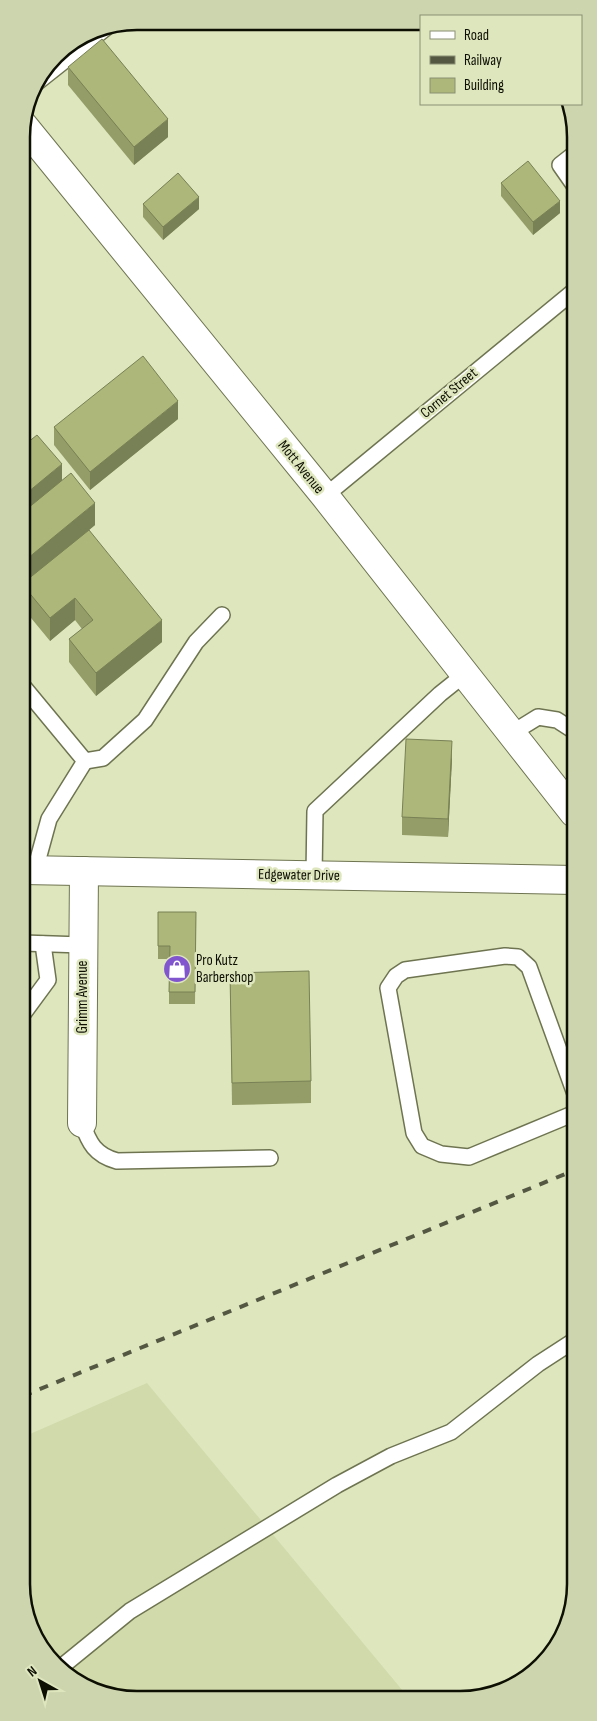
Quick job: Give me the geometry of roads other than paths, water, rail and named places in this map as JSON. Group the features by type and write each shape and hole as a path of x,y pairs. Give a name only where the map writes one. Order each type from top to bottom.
{"street":[{"name":"Mott Avenue","path":"30,133 325,496 567,804"},
{"name":"Edgewater Drive","path":"30,870 567,880"},
{"name":"Grimm Avenue","path":"82,1123 84,871"}],"lane":[{"path":"59,65 88,42"},
{"path":"567,160 560,165 567,175"},
{"name":"Cornet Street","path":"325,496 567,297"},
{"path":"30,867 49,819 85,761 103,758 145,720 196,642 222,615"},
{"path":"314,875 315,811 440,694 465,674"},
{"path":"30,695 85,761"},
{"path":"512,733 538,717 557,720 567,726"},
{"path":"30,944 82,945"},
{"path":"30,1004 48,980 43,944"},
{"path":"567,1072 529,967 518,957 505,956 405,970 391,982 388,988 404,1087 414,1133 422,1146 441,1154 469,1157 567,1116"},
{"path":"82,1123 88,1140 96,1150 106,1158 117,1161 270,1158"},
{"path":"65,1664 130,1612 337,1485 391,1456 451,1432 538,1364 567,1345"}],"railway":[{"path":"30,1393 567,1173"}],"place":[{"name":"Pro Kutz Barbershop","path":"177,969"}]}
